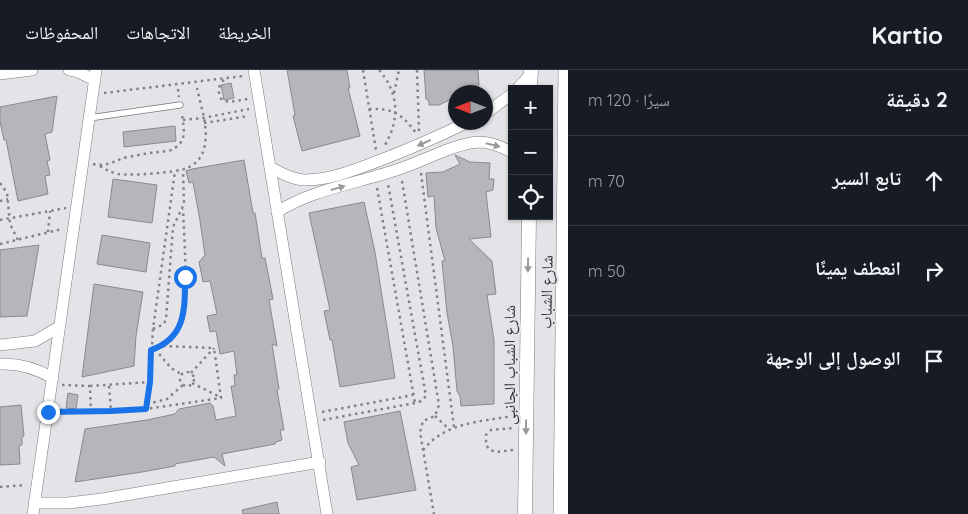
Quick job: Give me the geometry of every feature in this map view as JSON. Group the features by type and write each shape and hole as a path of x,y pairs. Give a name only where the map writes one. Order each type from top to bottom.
{"main road":[{"name":"شارع الشباب","path":"561,514 566,70"}],"street":[{"path":"0,74 32,70"},
{"path":"70,70 95,75 33,509 320,462"},
{"path":"254,72 311,418 320,462 327,514"},
{"path":"520,85 531,72"},
{"path":"530,85 531,72"},
{"path":"493,108 508,97"},
{"path":"270,167 289,177 307,180 340,174 452,130"},
{"path":"462,130 465,135 463,145"},
{"path":"277,212 290,204 375,178 463,145 479,142 495,145 508,150"},
{"path":"307,180 304,190 310,197"},
{"name":"شارع الشباب الجانبى","path":"525,514 528,220"},
{"path":"0,364 22,354 59,327"},
{"path":"0,345 22,354 36,370 52,381"}],"lane":[{"path":"89,118 180,105"}],"path":[{"path":"363,70 377,160"},
{"path":"379,70 394,94"},
{"path":"377,160 390,136 396,112 394,94 398,70"},
{"path":"369,109 396,112 406,121 419,138 417,70"},
{"path":"93,94 226,78 254,72"},
{"path":"226,78 222,82 218,93 222,100 260,106"},
{"path":"82,162 100,166 111,172 128,175 183,170 196,163 201,157 206,136 197,88"},
{"path":"100,166 111,164 122,158 176,148 184,136 178,89"},
{"path":"182,120 203,118 260,106"},
{"path":"204,124 260,106"},
{"path":"419,162 454,427"},
{"path":"400,169 438,397 439,405 435,416"},
{"path":"153,350 172,338 181,323 185,285 183,207 185,192 183,170"},
{"path":"146,409 153,350 153,329 174,171"},
{"path":"311,418 415,403 423,400 426,393 386,173"},
{"path":"375,178 415,403"},
{"path":"0,183 6,190 9,219 18,240"},
{"path":"0,200 8,200"},
{"path":"0,220 77,206"},
{"path":"153,329 164,324 166,319 172,227 183,207"},
{"path":"48,232 50,211"},
{"path":"0,244 74,226"},
{"path":"162,346 214,348"},
{"path":"191,373 214,348"},
{"path":"214,348 221,398"},
{"path":"153,350 171,368 181,374 191,373"},
{"path":"191,373 192,382"},
{"path":"181,374 180,381 183,385"},
{"path":"52,381 90,386 150,382"},
{"path":"192,382 221,398"},
{"path":"147,404 168,399 183,385 189,385 192,382"},
{"path":"90,386 91,412"},
{"path":"109,386 111,411"},
{"path":"311,418 413,395"},
{"path":"48,412 146,409 221,398"},
{"path":"435,416 450,429"},
{"path":"434,514 423,450 421,426 425,419 435,416"},
{"path":"423,450 434,439 454,427 526,420"},
{"path":"526,420 487,432 486,441 488,448 493,452 527,448"},
{"path":"0,486 37,484"}],"building":[{"path":"287,70 347,70 350,88 348,88 360,136 302,151 293,116 295,115"},
{"path":"424,70 478,70 479,85 448,85 448,101 439,105 429,105 429,101 426,99"},
{"path":"231,83 234,98 224,100 221,85"},
{"path":"57,96 52,132 45,134 50,160 47,161 50,175 45,176 48,194 18,201 6,140 4,140 0,122 0,107"},
{"path":"175,126 176,141 124,147 123,132"},
{"path":"455,155 470,162 490,163 489,179 494,179 493,190 486,192 491,237 469,239 492,261 496,294 487,295 494,340 494,404 461,406 460,396 457,391 442,261 445,261 436,228 434,196 428,197 426,173 443,172 460,164"},
{"path":"244,160 262,258 265,258 273,299 269,300 277,346 272,344 284,430 280,430 282,440 275,444 222,454 225,466 214,457 142,472 75,482 85,429 147,420 175,414 179,409 210,403 213,406 216,420 236,416 231,386 235,386 234,375 237,375 234,351 220,354 216,331 210,332 207,316 217,314 210,281 203,282 199,262 205,255 200,221 193,182 189,183 186,171"},
{"path":"113,179 157,185 152,223 108,217"},
{"path":"364,202 375,252 395,378 340,387 332,340 330,340 324,311 330,310 309,213"},
{"path":"102,235 150,243 146,272 97,264"},
{"path":"39,245 27,316 0,317 0,250"},
{"path":"94,284 143,292 136,336 134,366 82,377"},
{"path":"68,393 78,395 76,409 66,408"},
{"path":"21,405 24,436 22,437 22,445 19,446 20,464 0,465 0,407"},
{"path":"400,411 416,490 357,500 351,467 359,465 348,443 344,422"},
{"path":"277,502 279,514 243,514 242,510"}],"route":[{"path":"48,412 146,409 150,382 151,350 169,342 178,331 183,310 185,277"}]}
